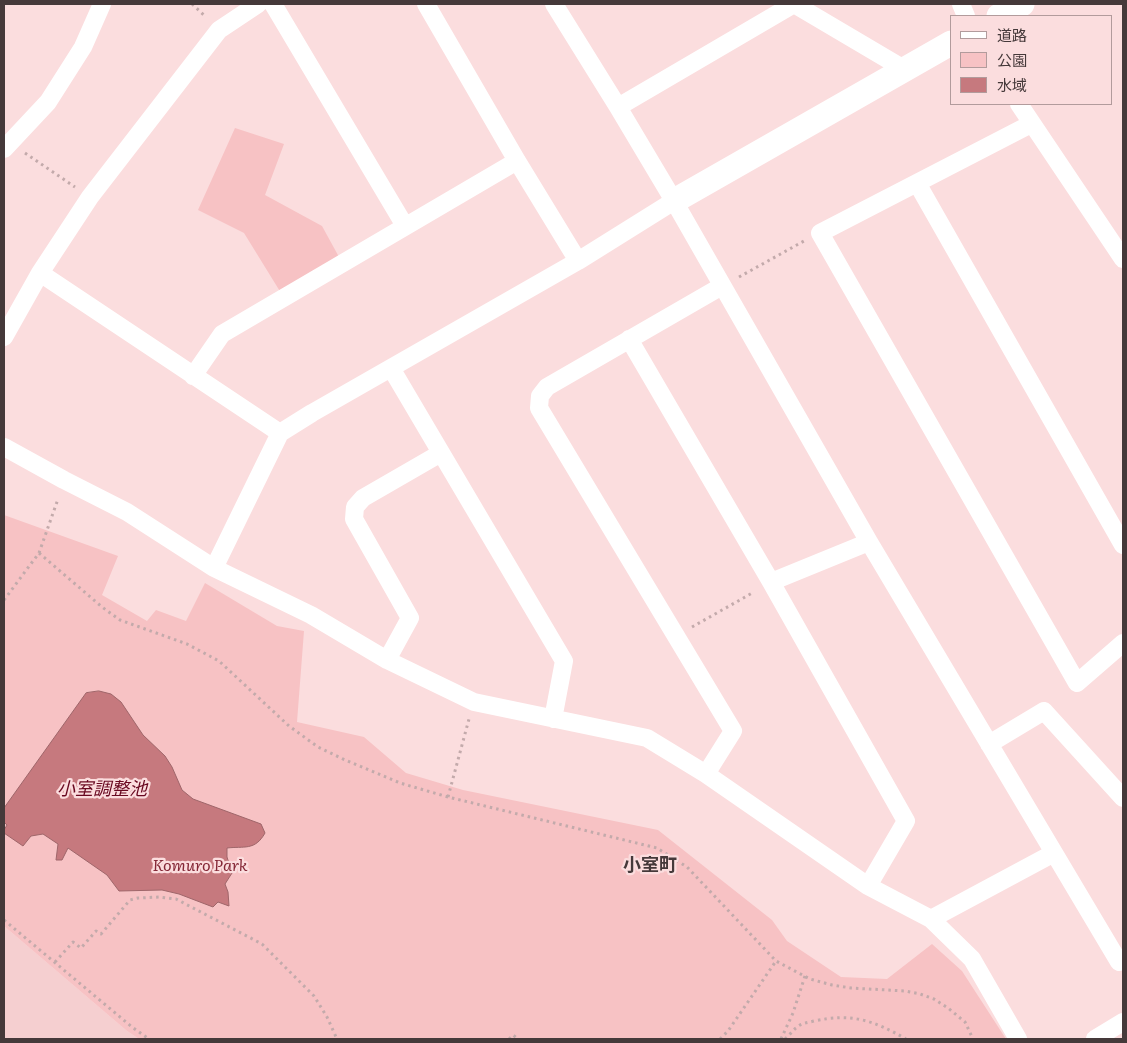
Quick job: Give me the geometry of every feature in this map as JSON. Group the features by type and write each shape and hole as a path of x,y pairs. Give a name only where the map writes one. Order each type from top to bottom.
{"street":[{"path":"7,146 48,102 83,47 102,4"},
{"path":"4,337 40,274 90,197 219,30 258,4"},
{"path":"273,4 405,226"},
{"path":"426,4 578,262"},
{"path":"554,4 674,201 869,542 1054,853 1119,962 1123,959"},
{"path":"618,107 794,4 904,69"},
{"path":"1001,15 1022,4"},
{"path":"214,568 280,434 312,413 578,262 674,201 950,44"},
{"path":"1020,105 1123,258"},
{"path":"1032,124 820,233 1077,683 1123,643"},
{"path":"193,376 222,334 517,161"},
{"path":"917,183 1123,545"},
{"path":"40,274 280,434"},
{"path":"706,774 733,732 539,408 540,396 547,387 722,286"},
{"path":"629,339 771,582 906,820 868,886"},
{"path":"391,368 564,661 553,718"},
{"path":"4,447 127,512 214,568 311,615 387,660 474,702 647,738 706,774 868,886 931,919 972,960 1018,1039"},
{"path":"387,660 410,618 354,519 355,507 363,498 440,453"},
{"path":"771,582 869,542"},
{"path":"990,744 1044,711 1123,798"},
{"path":"931,919 1054,853"},
{"path":"1095,1039 1123,1022"}],"path":[{"path":"7,146 90,197"},
{"path":"722,286 820,233"},
{"path":"4,600 39,553 64,480"},
{"path":"39,553 120,620 180,641 219,661 289,726 318,747 400,783 448,797 657,848 686,867 776,962 805,976 832,985 905,991 934,999 965,1022 974,1039"},
{"path":"676,636 771,582"},
{"path":"448,797 474,702"},
{"path":"55,962 73,942 81,948 96,930 101,934 130,900 159,897 176,899 262,944 314,996 337,1039"},
{"path":"4,920 132,1027 149,1039"},
{"path":"720,1039 728,1031 776,962"},
{"path":"781,1039 793,1013 805,976"},
{"path":"786,1039 795,1028 803,1024 823,1019 846,1018 858,1018 876,1024 906,1039"},
{"path":"509,1039 513,1036 518,1039"}],"shaded area":[{"path":"4,926 127,1031 139,1039 4,1039"}],"green space":[{"path":"235,128 284,144 265,195 322,226 339,257 281,293 244,233 198,210"},
{"name":"Komuro Park","path":"4,515 118,556 102,595 147,621 156,610 186,621 205,583 277,626 304,631 297,722 364,737 406,773 463,790 658,830 772,920 787,941 841,977 887,979 932,944 962,971 1006,1039 139,1039 127,1031 4,926"}],"water":[{"name":"小室調整池","path":"99,691 111,694 121,702 143,735 165,756 182,790 193,799 261,824 265,833 257,843 249,846 227,848 227,857 232,873 225,884 228,892 229,906 218,902 213,907 179,894 162,890 119,891 107,875 68,848 62,860 56,860 58,844 43,834 31,836 23,846 4,833 7,825 4,822 4,808 86,693"}],"district":[{"name":"小室町","path":"650,866"}]}
